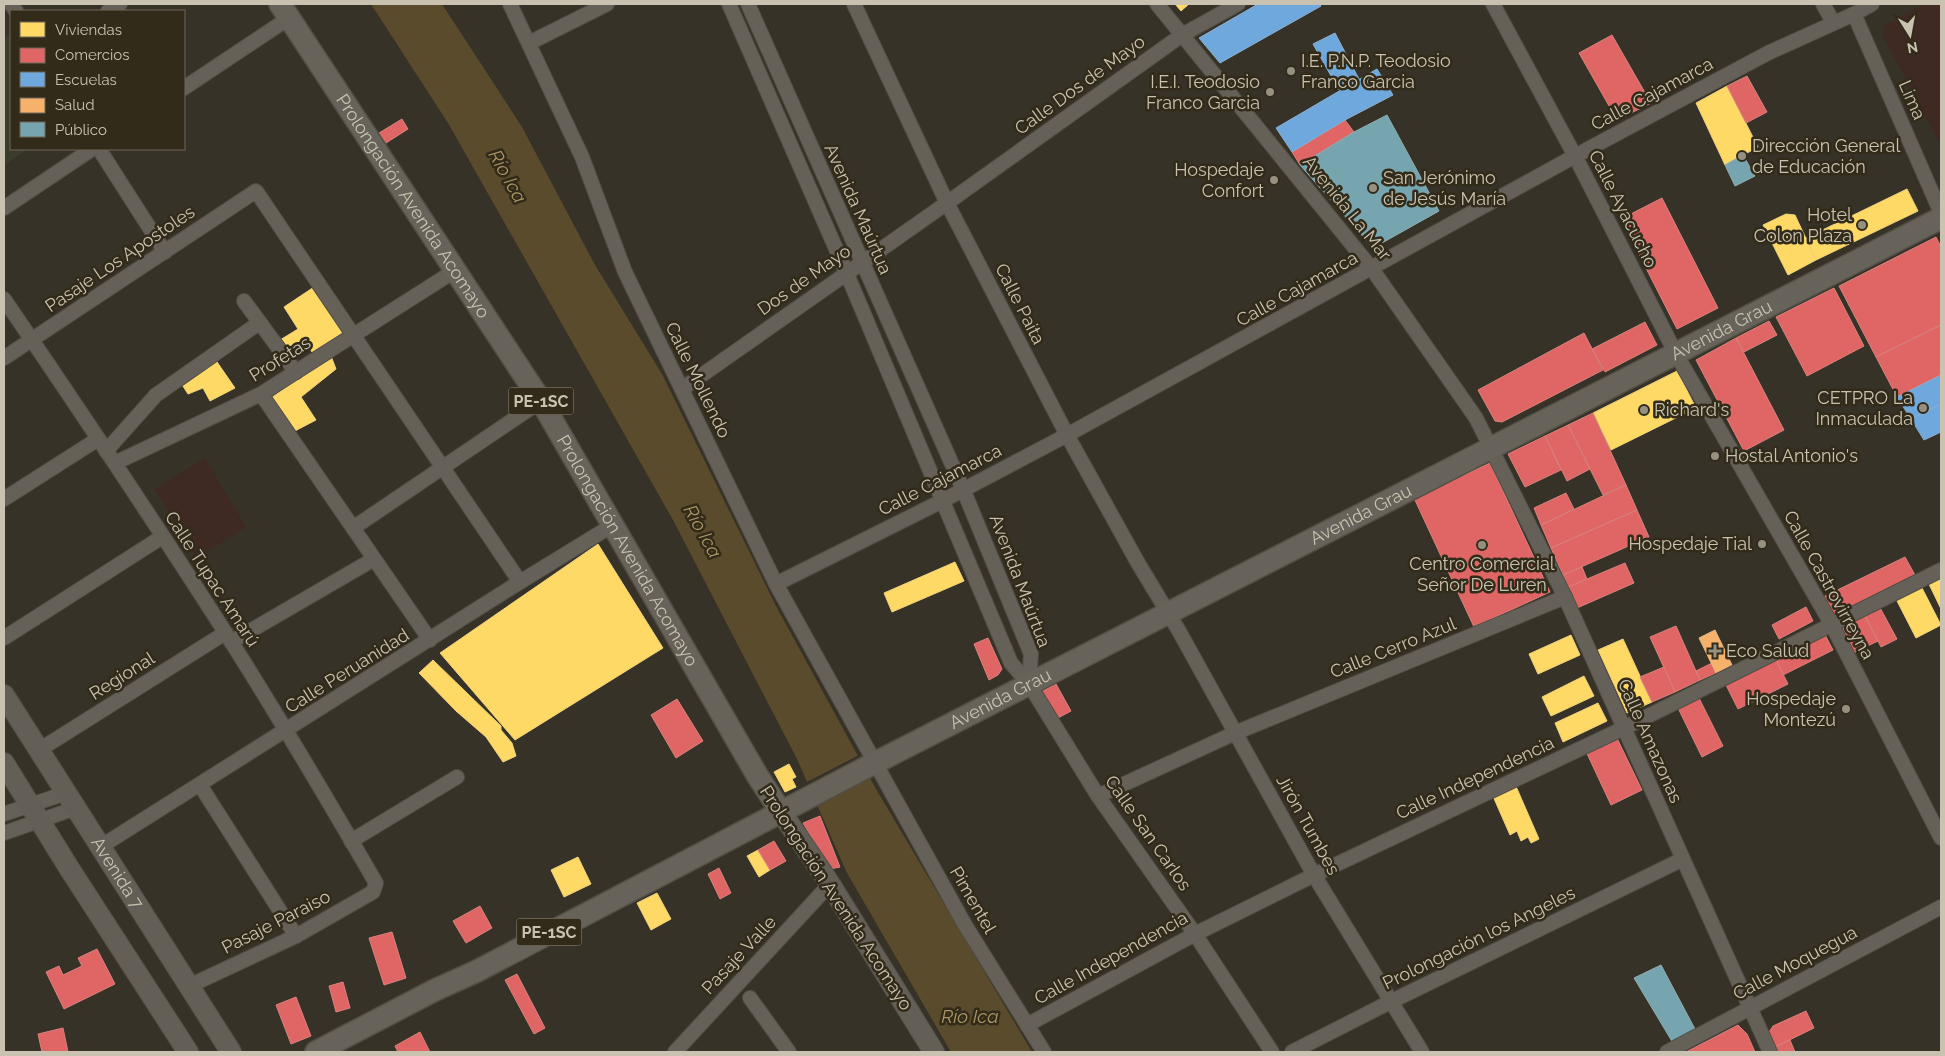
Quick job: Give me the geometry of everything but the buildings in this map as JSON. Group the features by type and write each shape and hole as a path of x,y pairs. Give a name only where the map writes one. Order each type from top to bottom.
{"main road":[{"name":"Prolongación Avenida Acomayo","path":"285,11 541,401 757,775 781,812"},
{"name":"Avenida Grau","path":"781,812 1941,218"},
{"name":"PE-1SC","path":"316,1052 435,990 477,971 781,812"}],"street":[{"name":"Calle Mollendo","path":"510,4 582,157 625,272 776,584 871,765"},
{"path":"529,43 607,4"},
{"name":"Avenida Maúrtua","path":"729,4 847,274 1011,663 1029,684"},
{"name":"Avenida Maúrtua","path":"748,4 963,489 1031,654 1029,684"},
{"name":"Calle Paita","path":"854,4 947,204 1067,435 1138,563 1169,613"},
{"name":"Avenida La Mar","path":"1157,4 1372,269 1476,418 1492,448"},
{"name":"Calle Dos de Mayo","path":"947,204 1182,35 1238,4"},
{"name":"Calle Ayacucho","path":"1493,4 1575,156 1676,354"},
{"path":"1823,4 1833,22 1854,14 1872,4"},
{"path":"185,87 285,11"},
{"name":"Lima","path":"1854,14 1941,213"},
{"name":"Calle Cajamarca","path":"776,584 942,501 1067,435 1575,156 1768,53 1833,22"},
{"path":"4,208 91,150"},
{"path":"100,150 166,252"},
{"name":"Pasaje Los Apostoles","path":"4,358 256,191 354,336"},
{"name":"Dos de Mayo","path":"682,388 947,204"},
{"name":"Profetas","path":"115,463 261,394 456,270"},
{"name":"Calle Tupac Amarú","path":"4,299 115,463 228,638 352,841 376,883 376,887"},
{"path":"244,301 296,372"},
{"path":"4,499 102,445 156,395 259,323"},
{"path":"354,336 520,582"},
{"name":"Calle Castrovirreyna","path":"1676,354 1832,625 1941,838"},
{"path":"261,394 430,640"},
{"path":"353,528 541,401"},
{"name":"Calle Amazonas","path":"1492,448 1564,597 1770,1052"},
{"name":"Calle Peruanidad","path":"100,847 613,525"},
{"path":"4,638 162,537"},
{"name":"Regional","path":"39,750 228,638 374,559"},
{"name":"Calle Independencia","path":"1027,1025 1194,934 1624,728 1941,570"},
{"name":"Calle Cerro Azul","path":"1098,796 1235,733 1564,597"},
{"name":"Jirón Tumbes","path":"1169,613 1314,875 1422,1052"},
{"name":"Calle San Carlos","path":"1029,684 1098,796 1194,934 1272,1052"},
{"name":"Avenida 7","path":"4,695 231,1052"},
{"name":"Avenida 7","path":"4,763 188,1052"},
{"name":"Pimentel","path":"871,765 965,925 1044,1052"},
{"path":"352,841 458,777"},
{"path":"200,785 296,936"},
{"path":"4,833 36,813 71,801"},
{"name":"Prolongación Avenida Acomayo","path":"781,812 830,884 934,1052"},
{"path":"4,814 36,813"},
{"name":"Prolongación los Angeles","path":"1292,1052 1683,859"},
{"name":"Pasaje Valle","path":"675,1052 830,884"},
{"name":"Pasaje Paraiso","path":"189,986 296,936 373,892 376,887"},
{"name":"Calle Moquegua","path":"1667,1052 1941,906"},
{"path":"750,998 789,1052"}],"shaded area":[{"path":"1924,4 1941,4 1941,146 1883,36 1884,26"},
{"path":"10,33 10,150 26,150 4,165 4,37"},
{"path":"205,458 246,527 197,558 155,489"}],"water":[{"name":"Río Ica","path":"371,4 442,4 522,127 595,265 662,374 776,606 876,789 1032,1052 951,1052 847,873 797,759 673,520 448,123"}],"pier":[{"path":"859,755 868,773 812,801 805,783"}],"place":[{"name":"I.E. P.N.P. Teodosio Franco Garcia","path":"1291,71"},
{"name":"I.E.I. Teodosio Franco Garcia","path":"1270,92"},
{"name":"Dirección General de Educación","path":"1742,156"},
{"name":"Hospedaje Confort","path":"1274,180"},
{"name":"San Jerónimo de Jesús María","path":"1373,188"},
{"name":"Hotel Colon Plaza","path":"1862,225"},
{"name":"CETPRO La Inmaculada","path":"1923,408"},
{"name":"Richard's","path":"1644,410"},
{"name":"Hostal Antonio's","path":"1715,456"},
{"name":"Hospedaje Tial","path":"1762,544"},
{"name":"Centro Comercial Señor De Luren","path":"1482,545"},
{"name":"Eco Salud","path":"1715,651"},
{"name":"Hospedaje Montezú","path":"1846,709"}]}
